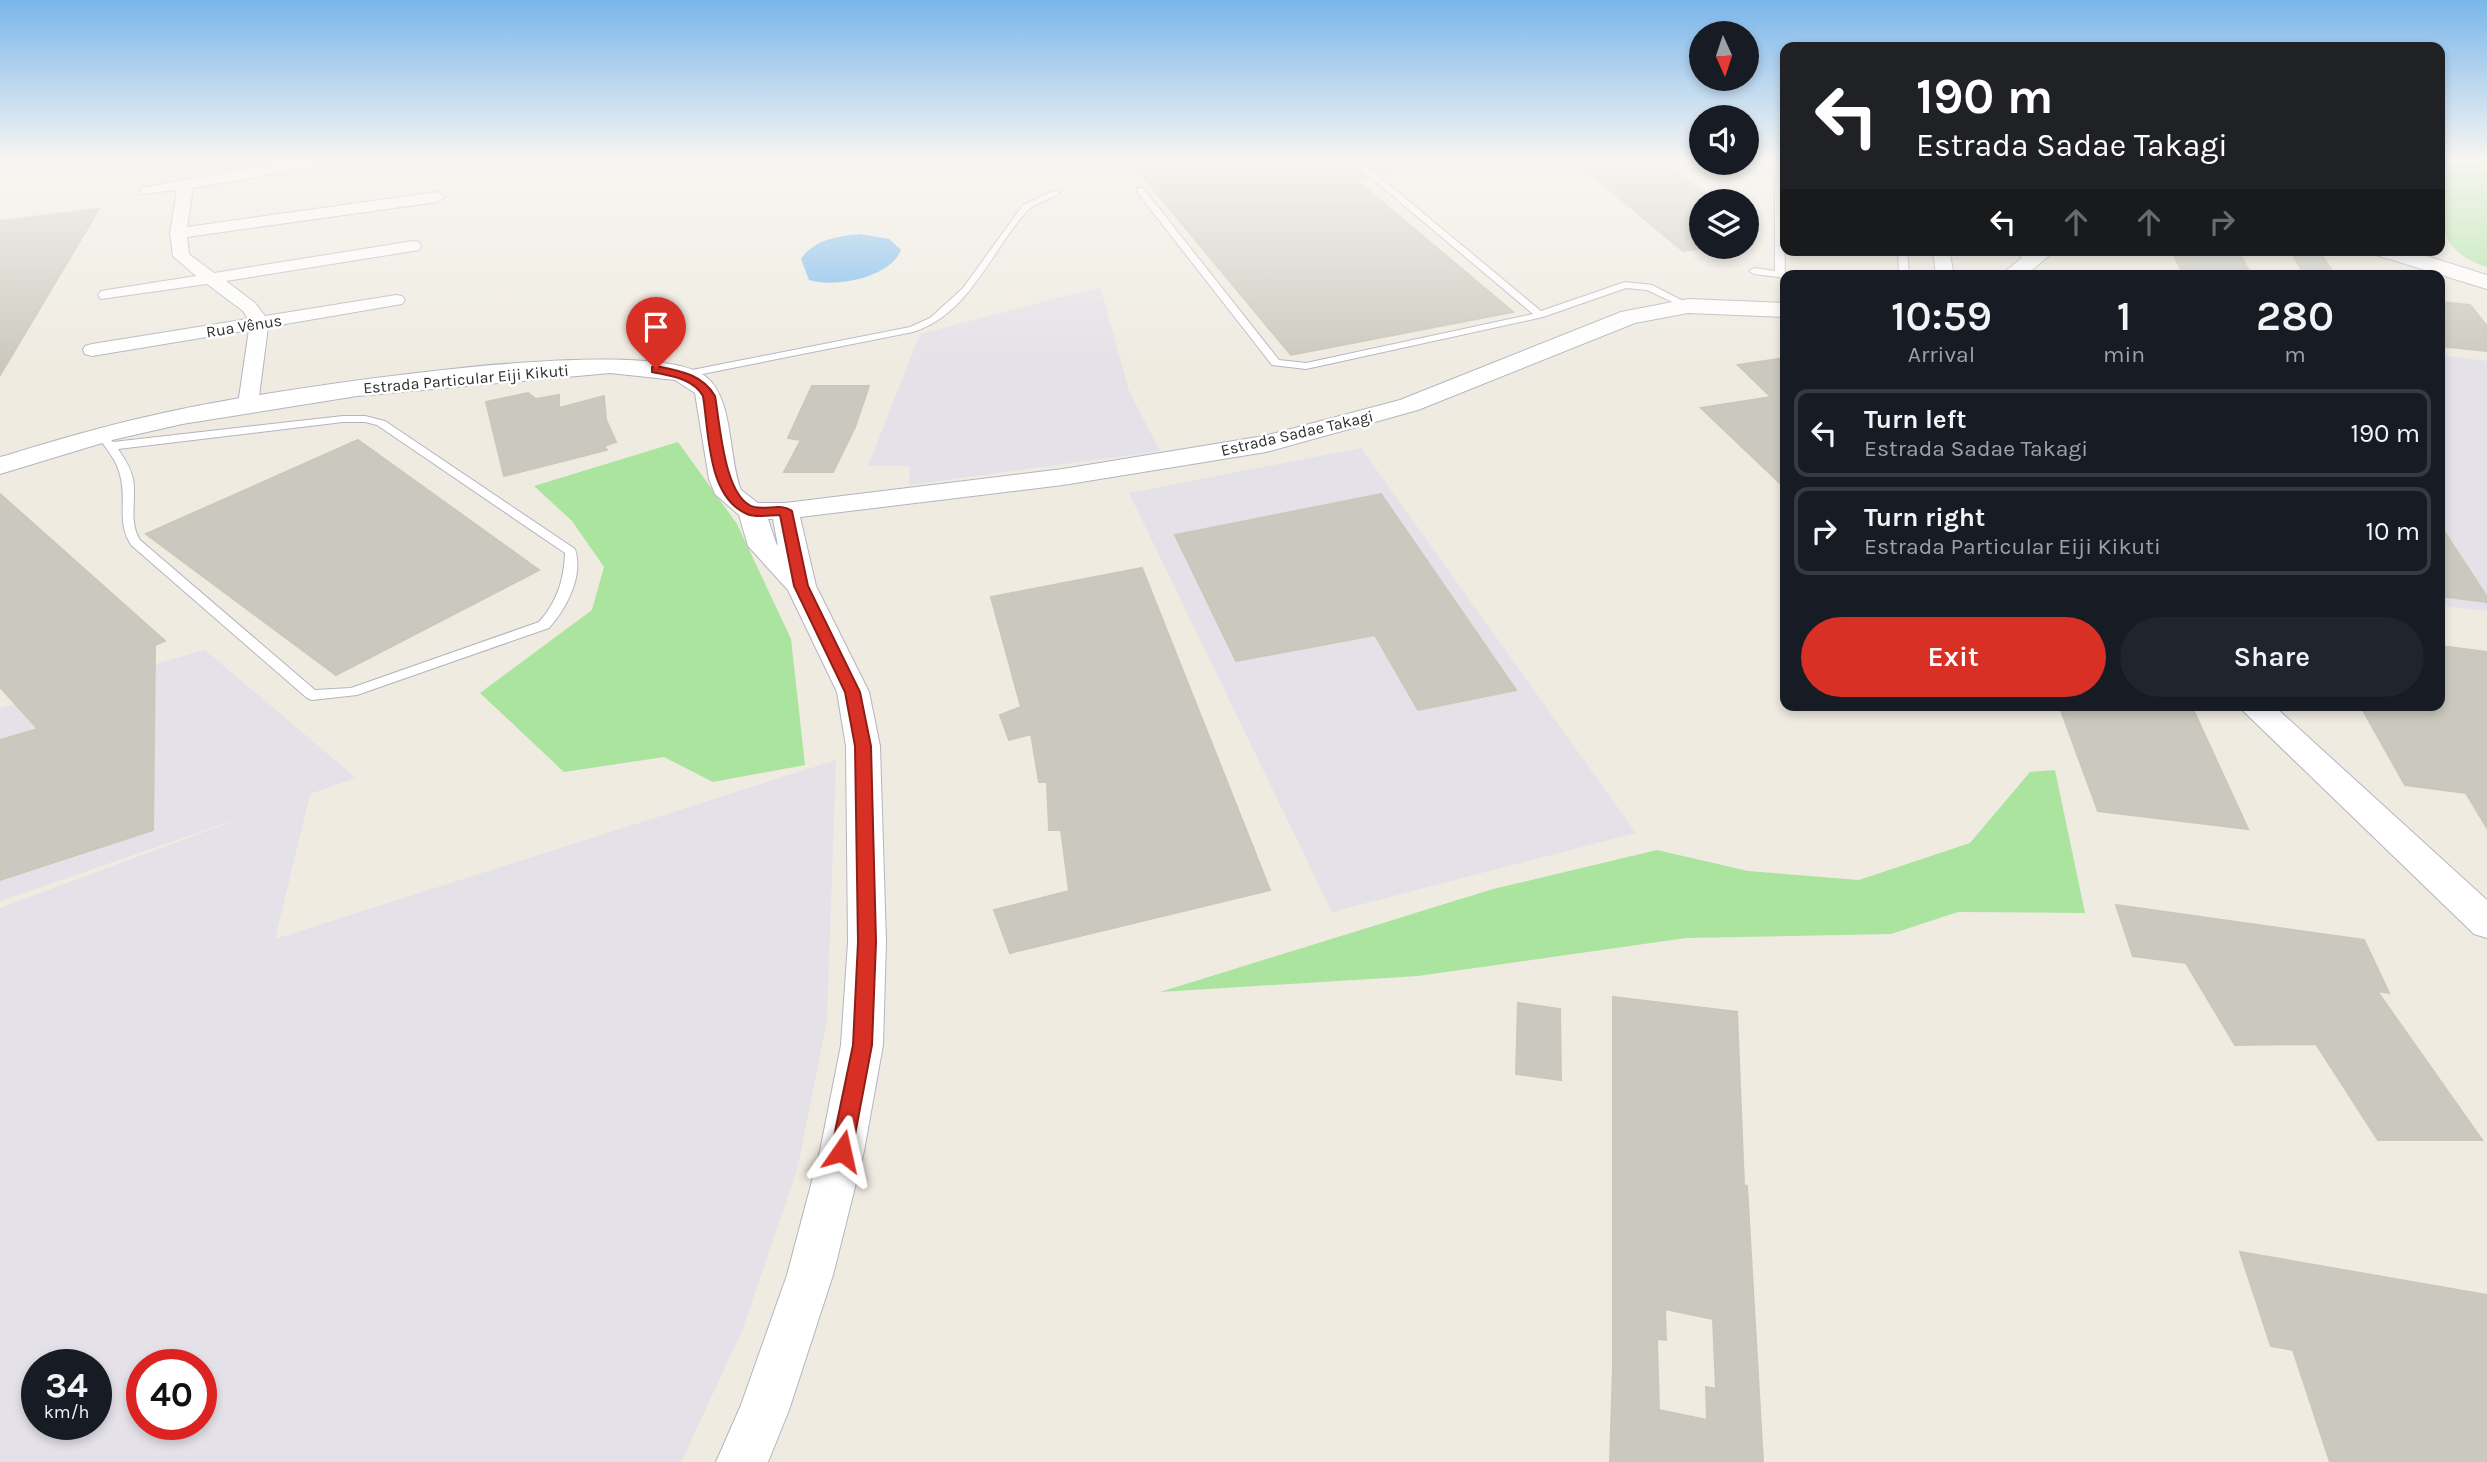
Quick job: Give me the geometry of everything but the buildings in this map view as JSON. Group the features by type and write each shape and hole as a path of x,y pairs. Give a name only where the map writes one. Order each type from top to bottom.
{"street":[{"path":"179,227 181,256 249,307 259,324 248,404"},
{"path":"178,233 220,227"},
{"path":"107,295 414,246"},
{"path":"2016,270 2028,256"},
{"path":"2403,256 2487,282"},
{"name":"Rua Vênus","path":"92,351 396,300"},
{"name":"Estrada Sadae Takagi","path":"752,511 785,511 1063,477 1266,444 1409,405 1629,317 1688,306 1780,310"},
{"name":"Estrada Particular Eiji Kikuti","path":"0,466 248,404 513,373 625,367 682,374"},
{"path":"682,374 703,385 709,396 723,479 736,502 752,511 762,546 801,586"},
{"path":"742,1462 764,1410 810,1275 842,1151 862,1045 867,942 863,746 853,692 801,586 785,511"},
{"path":"2259,711 2487,923"}],"lane":[{"path":"682,374 913,330 933,320 966,290 1011,227"},
{"path":"1169,227 1276,363 1306,366 1540,315 1625,285 1649,287 1688,306"},
{"path":"1435,227 1540,315"},
{"path":"1754,271 1780,275"},
{"path":"343,419 365,419 381,423 563,545 571,552 571,575 557,612 544,625 352,692 313,695 135,542 128,525 127,477 106,441 343,419"}],"shaded area":[{"path":"1100,287 1129,391 1160,451 909,485 910,466 868,466 920,334"},
{"path":"2445,356 2487,361 2487,611 2445,607"},
{"path":"1361,448 1636,833 1332,912 1129,493"},
{"path":"205,650 356,778 310,794 275,939 836,760 827,1020 797,1170 742,1331 681,1462 0,1462 0,908 261,811 0,901 0,708"}],"green space":[{"path":"2445,227 2487,227 2487,267 2455,249 2447,238"},
{"path":"678,442 737,524 791,639 805,765 713,782 664,757 564,772 480,693 592,610 604,567 572,521 534,486"},
{"path":"2055,770 2085,913 1958,912 1891,934 1686,938 1418,976 1160,992 1493,889 1657,850 1748,871 1859,880 1970,843 2030,772"}],"water":[{"path":"860,234 889,239 901,250 886,268 861,279 833,283 809,280 801,259 812,247 827,240"}],"route":[{"path":"656,369 682,374 703,385 709,396 723,479 729,494 736,502 752,511 785,511 801,586 853,692 863,746 867,942 862,1045 842,1151"}]}
